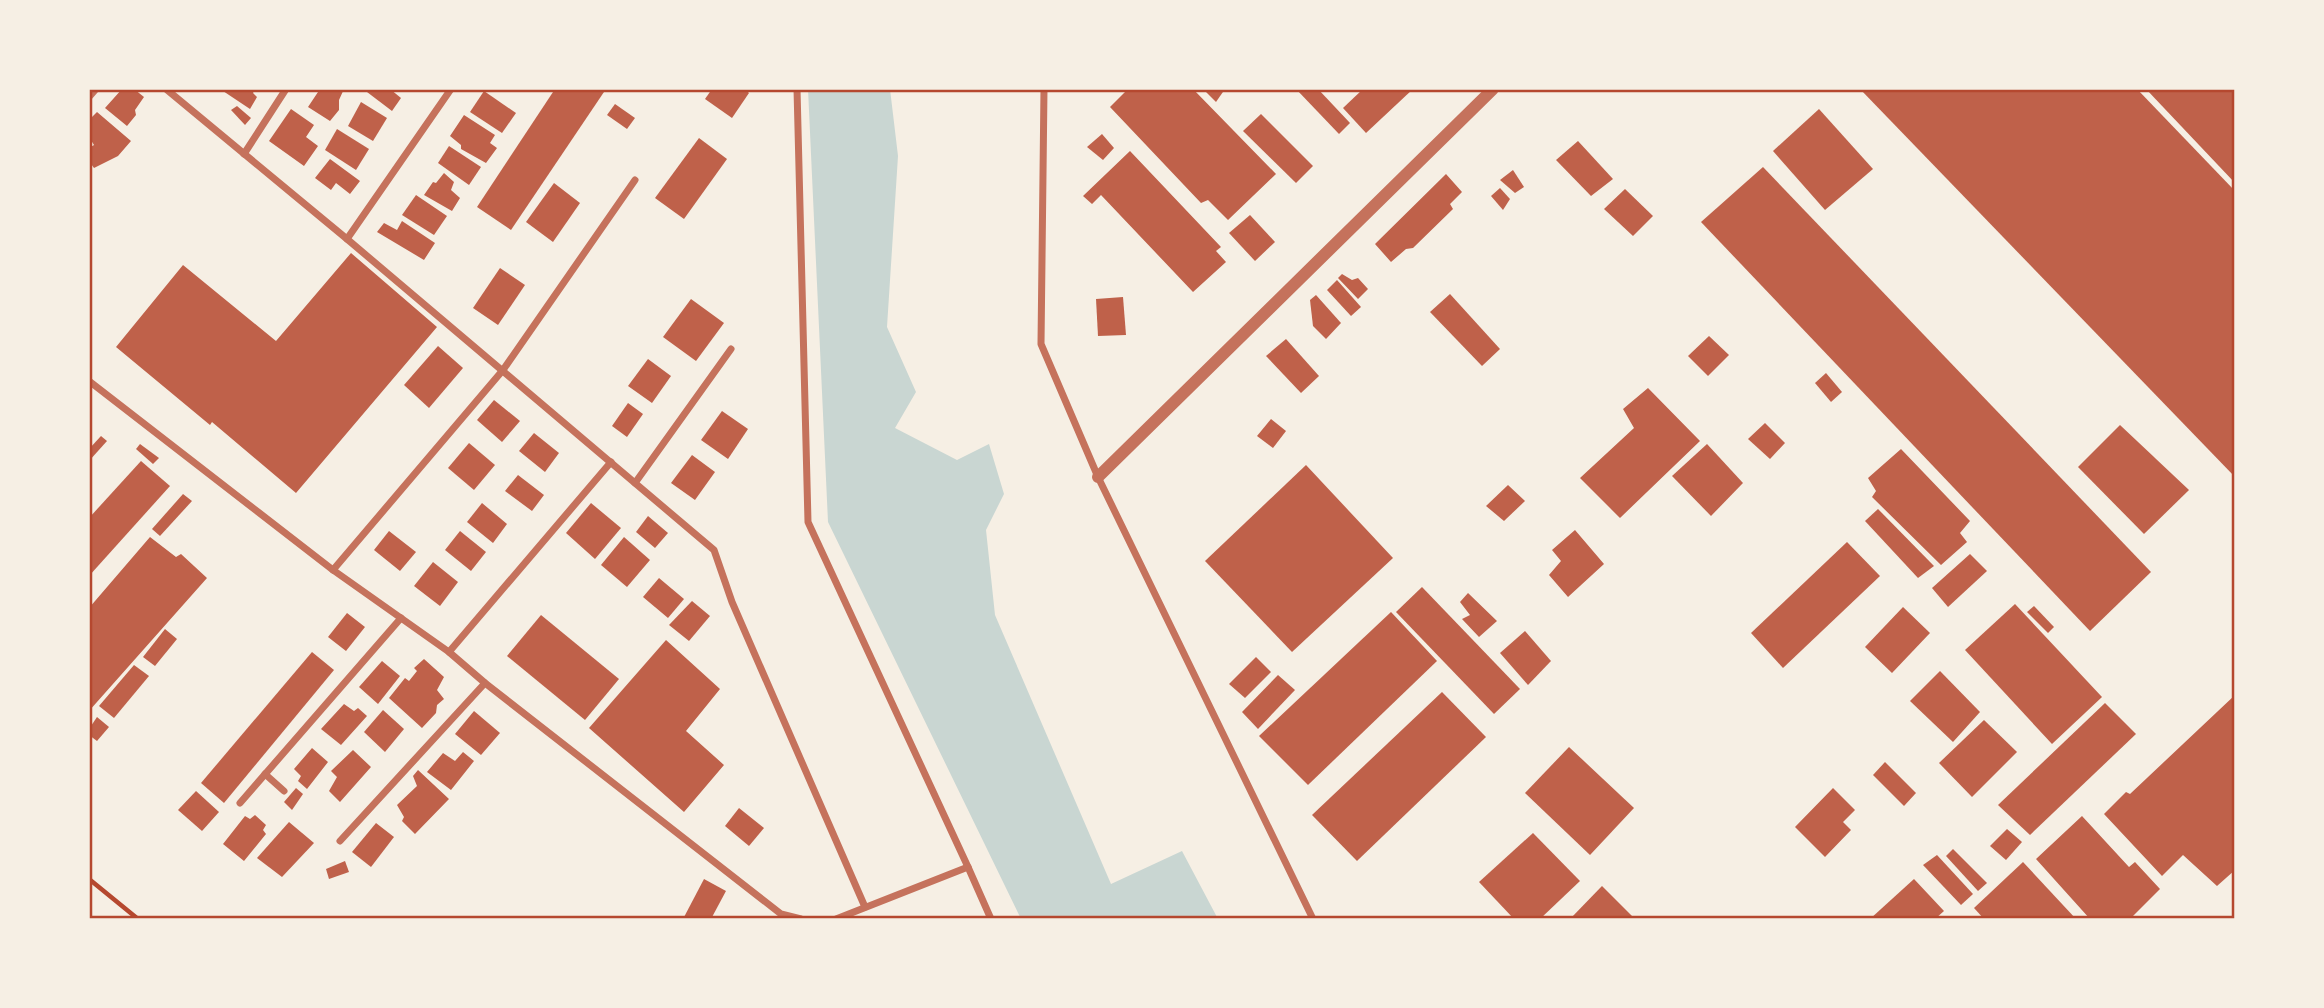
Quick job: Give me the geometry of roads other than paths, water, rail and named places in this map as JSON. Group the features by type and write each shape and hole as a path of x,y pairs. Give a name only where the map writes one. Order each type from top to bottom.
{"street":[{"path":"89,97 96,89"},
{"path":"166,89 503,370 714,551 732,602 865,907"},
{"path":"243,154 286,89"},
{"path":"347,239 451,89"},
{"path":"797,89 808,522 991,919"},
{"path":"1044,89 1041,344 1098,477 1313,919"},
{"path":"1098,477 1493,89"},
{"path":"333,570 503,370 635,180"},
{"path":"635,483 731,349"},
{"path":"89,381 333,570 449,652 781,914 801,919"},
{"path":"449,652 611,462"},
{"path":"240,803 401,618"},
{"path":"340,841 485,683"},
{"path":"265,774 285,791"},
{"path":"836,919 968,867"}]}
